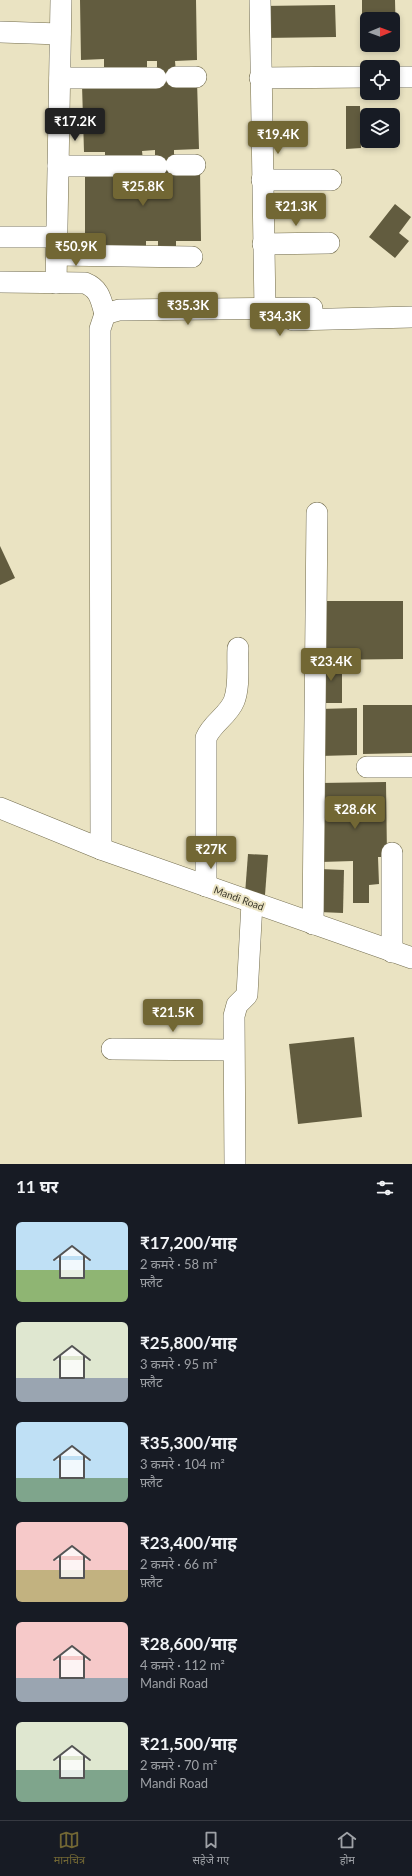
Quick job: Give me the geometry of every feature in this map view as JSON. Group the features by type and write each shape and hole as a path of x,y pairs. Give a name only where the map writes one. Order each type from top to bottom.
{"street":[{"path":"56,283 61,0"},
{"path":"260,0 260,78 265,310"},
{"path":"0,32 60,34"},
{"path":"260,78 360,77"},
{"path":"400,77 412,77"},
{"path":"60,78 176,78"},
{"path":"58,166 176,165"},
{"path":"262,180 331,180"},
{"path":"0,237 57,246 192,257"},
{"path":"264,244 329,243"},
{"path":"0,282 85,283 93,286 99,292 103,319 101,849"},
{"path":"103,319 119,310 265,310 312,308"},
{"path":"103,319 412,317"},
{"path":"314,924 317,513"},
{"path":"206,886 206,738 209,730 234,701 238,648"},
{"path":"367,767 412,767"},
{"name":"Mandi Road","path":"0,808 101,849 412,958"},
{"path":"392,854 392,952"},
{"path":"235,1164 233,1050 234,1016 237,1006 247,995 252,903"},
{"path":"112,1049 233,1050"}],"building":[{"path":"80,0 196,0 197,60 175,61 176,73 157,73 157,61 147,61 147,72 104,73 104,59 81,60"},
{"path":"362,0 395,0 395,12 362,12"},
{"path":"335,5 336,37 263,38 262,6"},
{"path":"197,81 199,149 174,150 174,162 155,163 155,150 142,151 143,160 105,161 105,152 84,152 82,85"},
{"path":"346,106 360,106 361,148 346,149"},
{"path":"200,168 201,241 176,241 176,253 158,253 158,241 146,241 146,248 105,249 105,241 85,241 85,169"},
{"path":"395,204 411,217 399,233 409,241 395,258 369,237"},
{"path":"0,546 15,578 0,585"},
{"path":"319,601 403,601 403,659 319,660"},
{"path":"342,661 342,703 321,703 320,662"},
{"path":"363,705 412,705 412,753 363,754"},
{"path":"357,708 357,755 320,756 319,709"},
{"path":"386,782 387,857 378,857 379,884 369,885 369,903 353,903 353,861 321,862 320,783"},
{"path":"248,854 268,855 265,895 245,894"},
{"path":"320,869 344,870 343,913 319,912"},
{"path":"354,1037 362,1117 298,1124 289,1044"}]}
